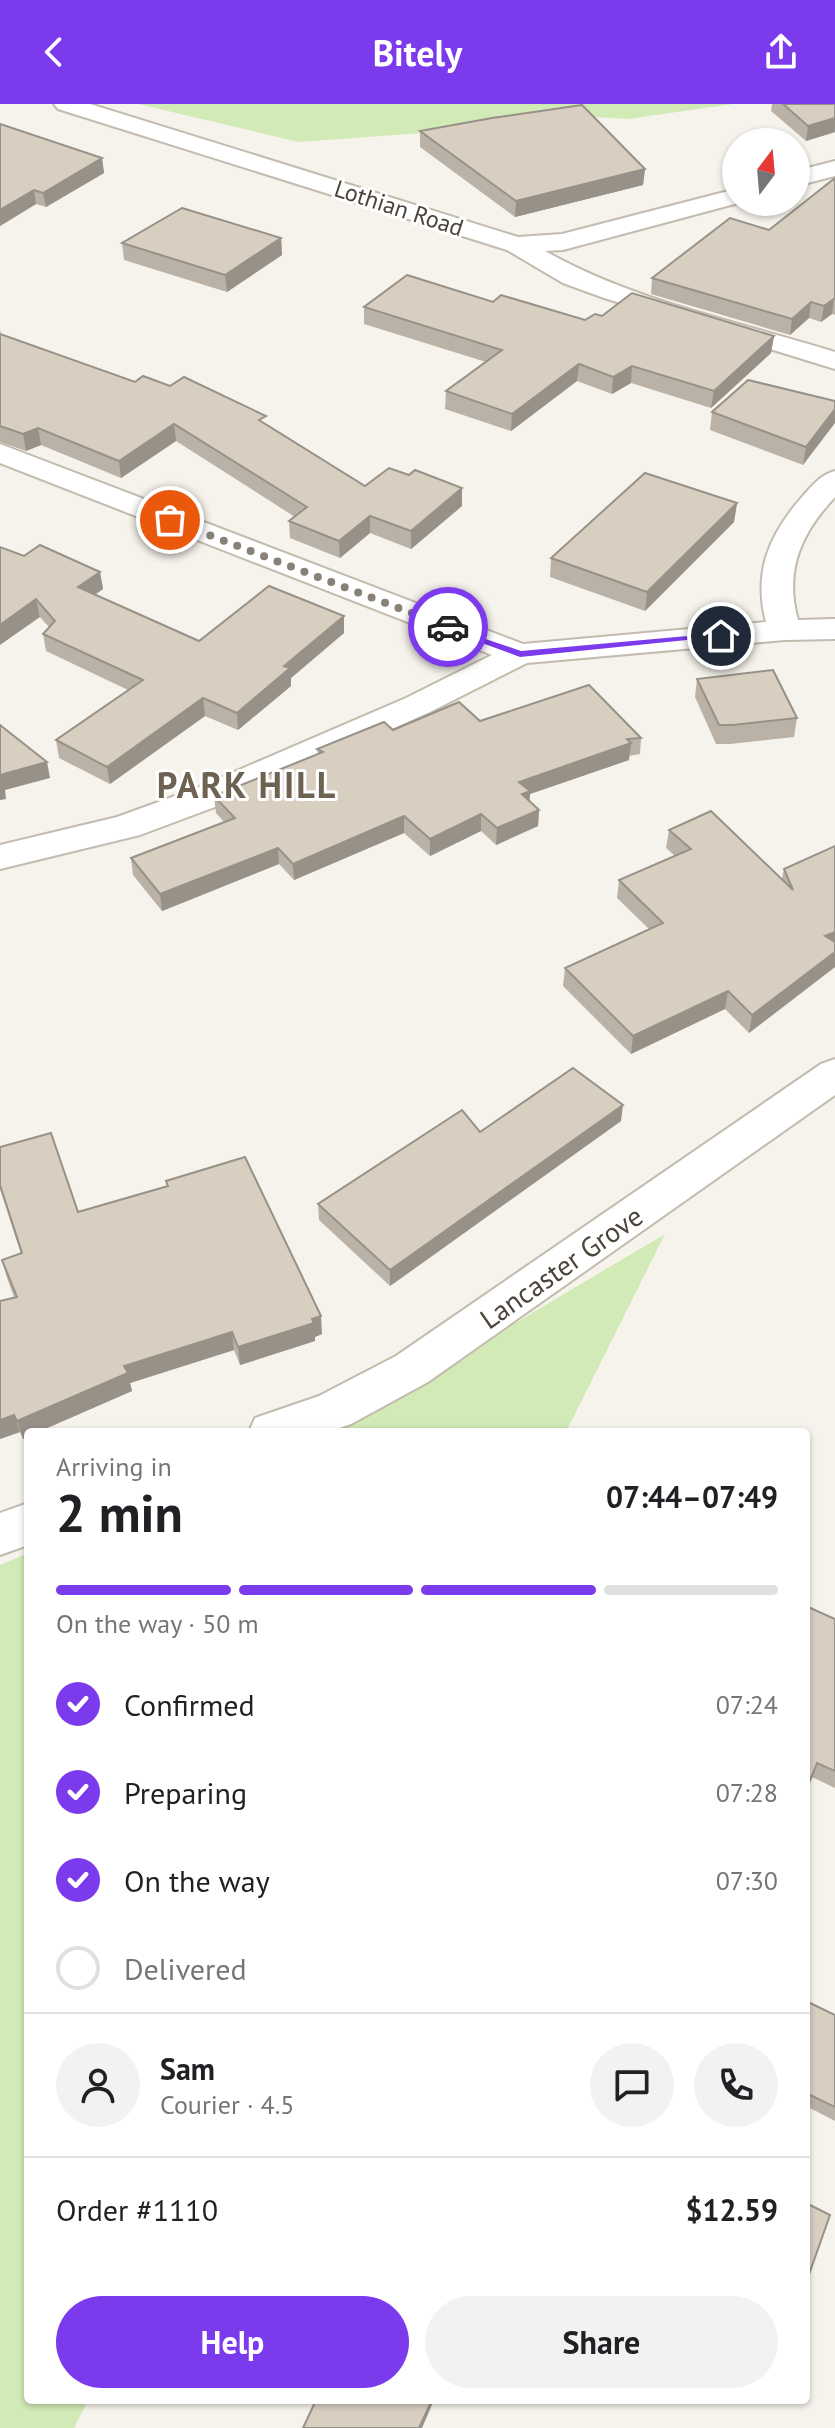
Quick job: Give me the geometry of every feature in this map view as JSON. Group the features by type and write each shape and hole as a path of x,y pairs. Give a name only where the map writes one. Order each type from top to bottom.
{"street":[{"name":"Lothian Road","path":"66,104 516,245 563,242 722,200"},
{"path":"810,175 835,168"},
{"path":"516,245 572,277 599,287 835,361"},
{"path":"0,483 14,458 520,654"},
{"path":"785,630 776,606 777,565 799,516 835,480"},
{"path":"0,857 127,827 210,796 418,705 520,654 785,630 835,629"},
{"name":"Lancaster Grove","path":"283,1428 335,1410 412,1369 835,1074"},
{"path":"0,1534 24,1525"}],"green space":[{"path":"138,104 733,104 628,119 577,116 492,128 299,142"},
{"path":"665,1234 568,1428 328,1428 364,1413"},
{"path":"24,1555 24,2404 86,2404 74,2428 0,2428 0,1565"}],"building":[{"path":"783,104 835,104 835,118 808,126"},
{"path":"582,105 645,169 516,201 420,131 492,118"},
{"path":"0,124 102,158 43,193 34,190 0,210"},
{"path":"835,178 835,298 824,306 811,302 792,319 652,278 730,218 769,230 787,216 810,216 810,198"},
{"path":"182,208 281,238 225,275 122,243"},
{"path":"407,275 493,302 501,295 585,320 595,314 602,316 632,293 774,336 714,391 632,366 613,377 579,364 512,414 446,391 502,350 364,307"},
{"path":"0,334 135,382 143,376 170,386 184,377 266,416 259,420 365,486 389,468 409,475 415,470 462,488 411,531 370,516 339,541 289,521 307,507 174,424 119,461 38,428 23,434 0,426"},
{"path":"748,380 835,401 835,409 806,447 712,412"},
{"path":"645,473 737,503 647,592 551,558"},
{"path":"40,545 100,572 78,587 199,641 269,586 344,616 284,666 290,668 237,713 203,698 107,767 56,740 143,680 43,634 55,621 36,599 0,625 0,547 24,556"},
{"path":"773,670 797,718 719,725 697,679"},
{"path":"589,685 641,738 627,739 631,743 519,782 530,791 522,794 539,810 497,828 481,814 430,839 404,816 293,864 278,848 160,894 131,858 235,818 214,796 323,752 317,749 384,722 393,730 459,702 480,721"},
{"path":"0,725 47,762 0,775"},
{"path":"711,811 793,890 784,869 835,846 835,932 825,936 835,942 835,952 752,1015 728,991 633,1036 565,968 663,923 619,880 691,849 669,830"},
{"path":"573,1068 623,1105 390,1270 318,1204 462,1110 480,1132"},
{"path":"51,1133 78,1212 168,1186 166,1181 245,1157 321,1316 312,1319 314,1323 238,1347 232,1332 124,1366 128,1373 17,1421 14,1415 0,1420 0,1301 17,1297 2,1260 22,1253 0,1185 0,1147"},
{"path":"810,1608 835,1619 835,1771 817,1763 810,1781"},
{"path":"810,2003 835,2015 835,2107 810,2095"},
{"path":"810,2205 830,2215 810,2272"},
{"path":"314,2404 430,2404 419,2428 303,2428"}],"way so far":[{"path":"170,520 448,627"}],"district":[{"name":"PARK HILL","path":"247,784"}],"route":[{"path":"448,627 520,654 721,636"}]}
